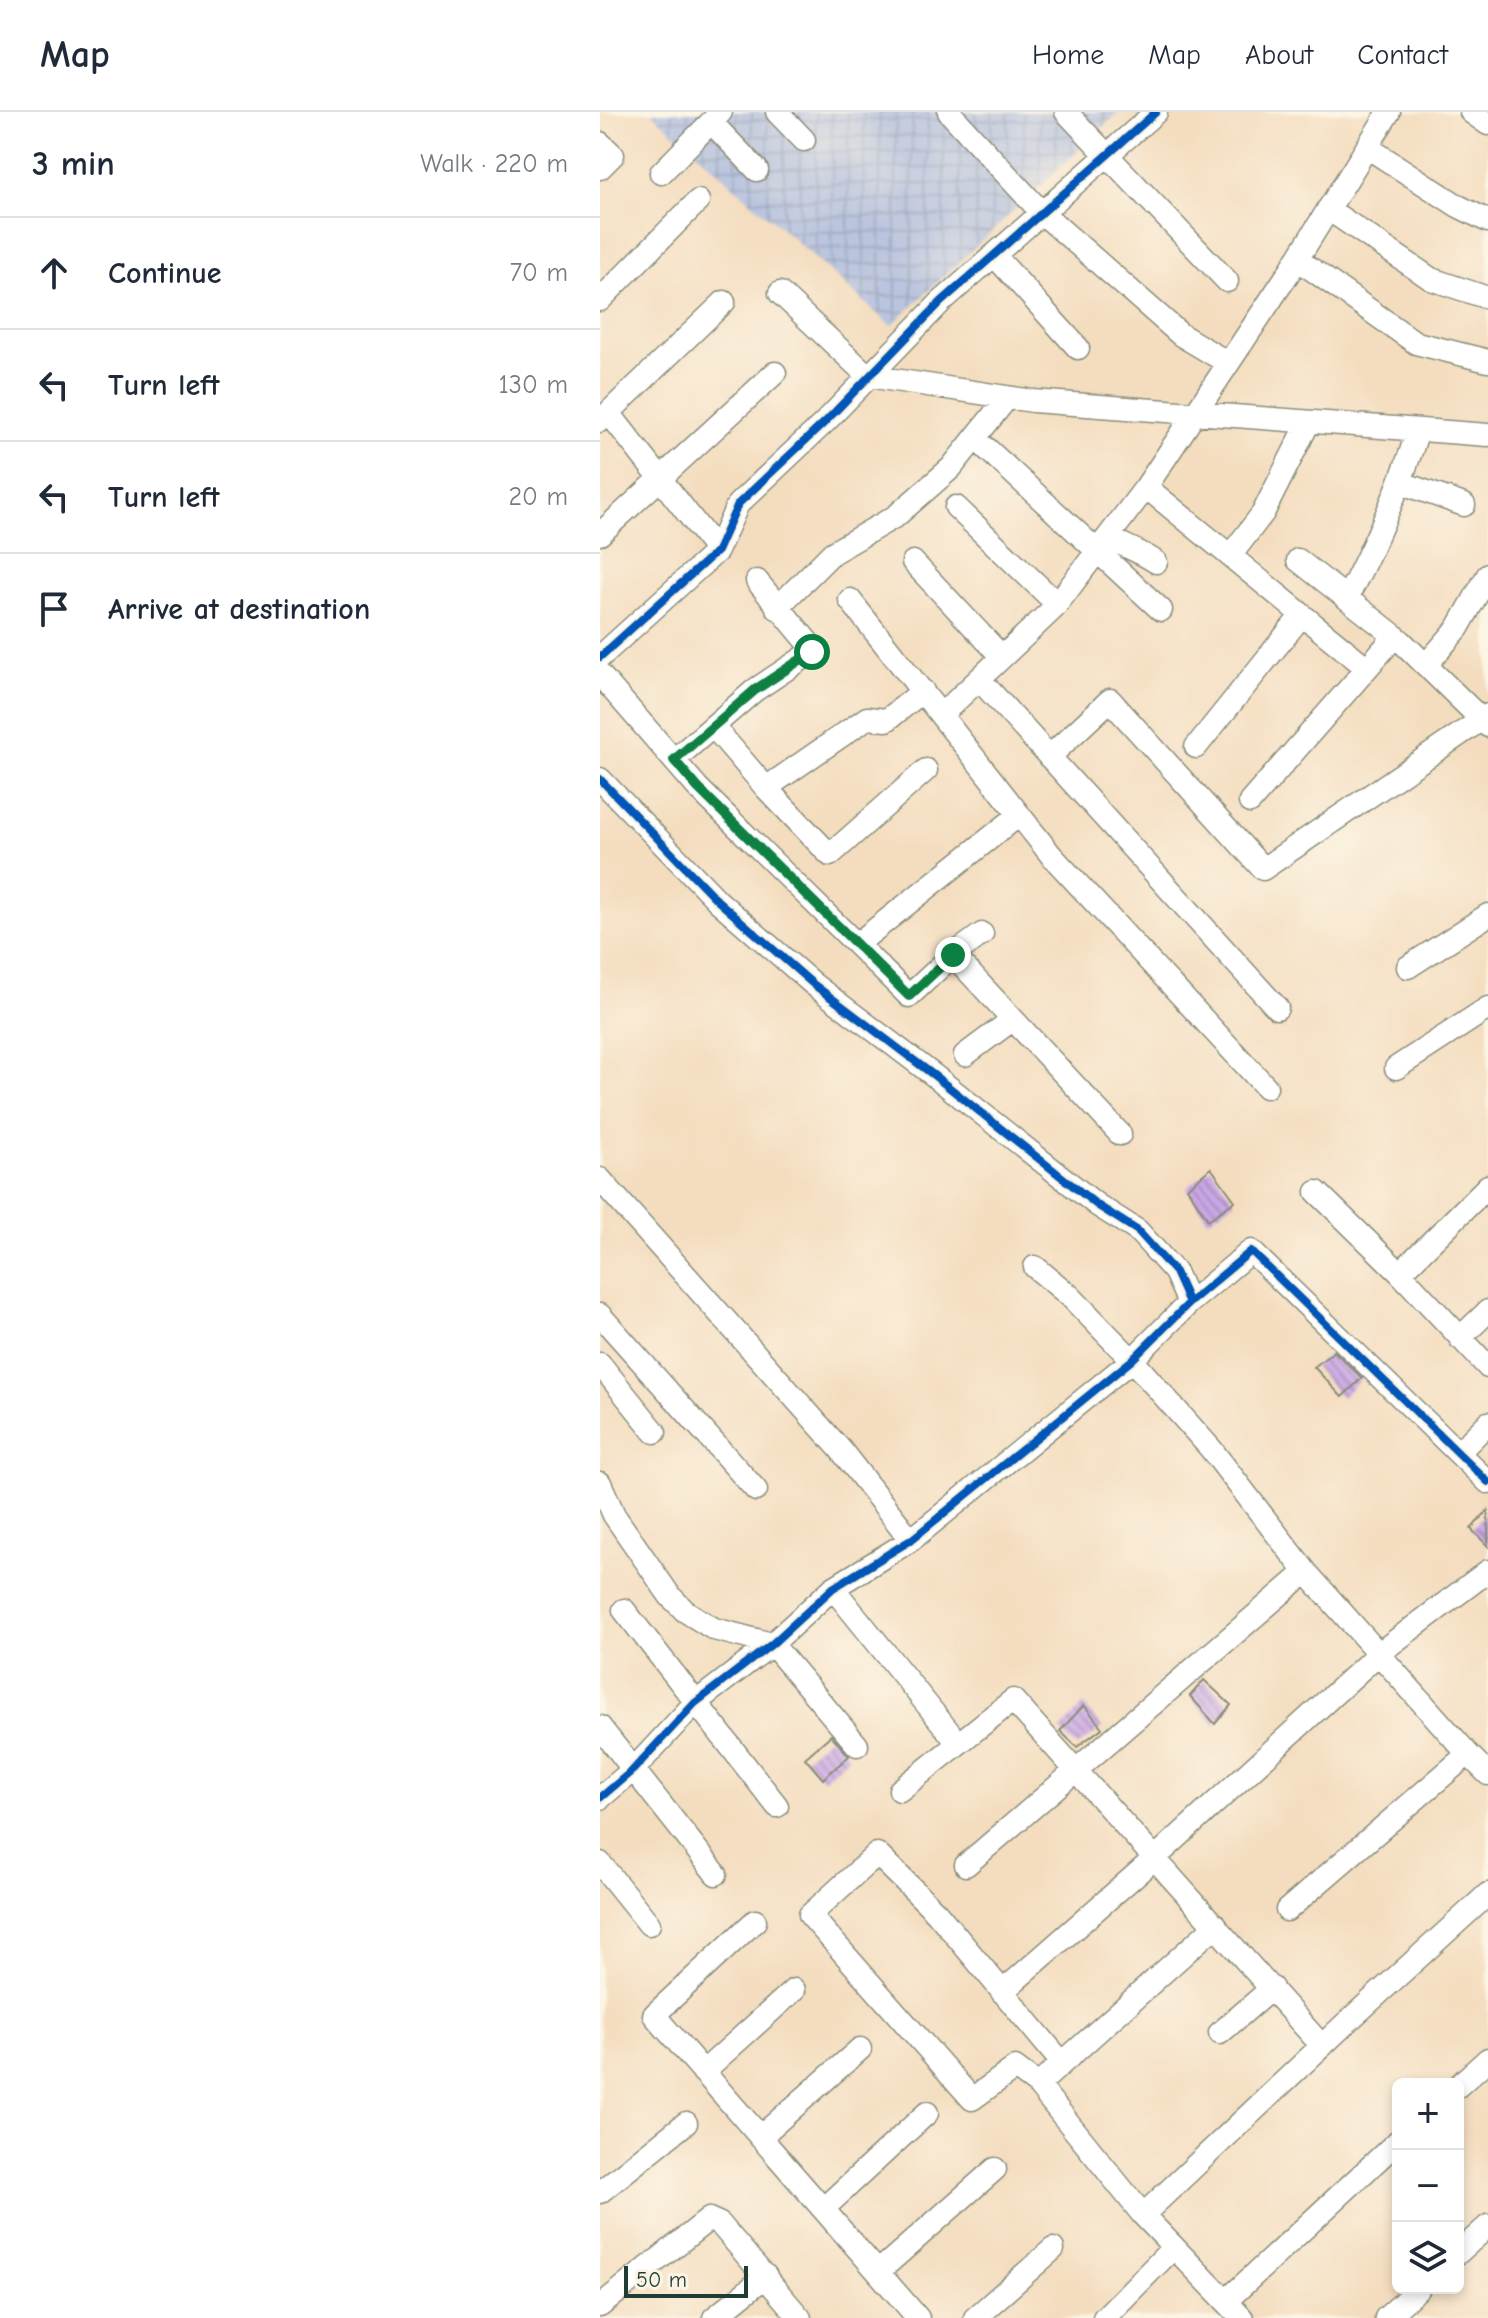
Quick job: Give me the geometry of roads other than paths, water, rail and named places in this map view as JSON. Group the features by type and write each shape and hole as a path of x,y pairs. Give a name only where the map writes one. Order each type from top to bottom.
{"street":[{"path":"777,112 804,140"},
{"path":"949,112 1042,213 1181,335 1228,363"},
{"path":"1066,112 1227,281"},
{"path":"600,657 717,551 738,504 825,422 941,302 1156,112"},
{"path":"941,715 1057,604 1146,487 1297,259 1389,112"},
{"path":"1471,112 1488,124"},
{"path":"661,173 716,117 757,170"},
{"path":"600,143 613,155 600,168"},
{"path":"1367,147 1458,206 1488,221"},
{"path":"600,300 698,201"},
{"path":"1328,209 1431,279 1488,298"},
{"path":"994,255 1078,348"},
{"path":"1297,259 1416,343 1488,361"},
{"path":"780,293 868,376 1007,398 1488,435"},
{"path":"717,551 662,478 605,417 724,302"},
{"path":"600,534 775,373"},
{"path":"777,608 832,553 896,516 951,468 1007,398"},
{"path":"1230,556 1263,513 1309,422"},
{"path":"1347,598 1402,483 1418,430"},
{"path":"986,448 1103,544 1161,610"},
{"path":"1402,483 1464,505"},
{"path":"1146,487 1367,668"},
{"path":"956,507 1057,604"},
{"path":"1103,544 1136,548 1156,562"},
{"path":"1049,757 1110,700 1263,869 1486,720 1395,636 1298,560"},
{"path":"913,562 1002,657"},
{"path":"1426,665 1458,628 1488,575"},
{"path":"674,760 755,690 812,652 812,647 757,581"},
{"path":"850,600 1066,873 1266,1087"},
{"path":"1196,747 1302,615"},
{"path":"1250,802 1395,636"},
{"path":"600,675 698,788 909,996 953,955 982,934"},
{"path":"979,679 1277,1008"},
{"path":"766,788 867,718 887,720 923,691"},
{"path":"713,726 830,855 926,770"},
{"path":"600,779 718,901 813,984 1097,1205 1138,1231 1175,1272 1189,1303"},
{"path":"857,944 1019,815"},
{"path":"1408,967 1488,915"},
{"path":"953,955 1120,1134"},
{"path":"1396,1068 1488,1008"},
{"path":"965,1055 1012,1020"},
{"path":"600,1179 840,1449 911,1540"},
{"path":"1400,1273 1488,1186"},
{"path":"1317,1192 1400,1273 1488,1367"},
{"path":"600,1798 633,1770 695,1703 772,1644 833,1588 911,1540 1132,1360 1189,1303 1251,1251 1488,1482"},
{"path":"1035,1267 1132,1360 1211,1449 1306,1572 1488,1774"},
{"path":"1460,1338 1488,1311"},
{"path":"600,1315 756,1490"},
{"path":"600,1364 608,1391 655,1432"},
{"path":"1459,1452 1488,1423"},
{"path":"600,1483 614,1515 670,1596 685,1611 714,1629 772,1644 857,1745"},
{"path":"1002,1992 1156,1857 1378,1654 1488,1571"},
{"path":"966,1865 1306,1572"},
{"path":"833,1588 958,1743"},
{"path":"624,1610 777,1806"},
{"path":"900,1790 1013,1700 1322,2046"},
{"path":"600,1727 716,1874"},
{"path":"1287,1910 1468,1754"},
{"path":"1062,2063 937,1913 877,1854 810,1915 972,2099 1015,2068 1038,2085 1143,2215 1242,2318"},
{"path":"600,1863 649,1924"},
{"path":"1143,2215 1488,1894"},
{"path":"755,1921 654,2015 918,2318"},
{"path":"1038,2085 1216,1925"},
{"path":"1220,2033 1272,1988"},
{"path":"703,2072 794,1990"},
{"path":"760,2137 860,2049"},
{"path":"1464,2081 1488,2059"},
{"path":"823,2209 927,2113"},
{"path":"600,2192 686,2123"},
{"path":"1226,2301 1392,2147"},
{"path":"878,2272 995,2169"},
{"path":"600,2306 709,2219 720,2224 800,2318"},
{"path":"1464,2248 1488,2226"},
{"path":"1104,2318 1174,2247"},
{"path":"975,2318 1053,2249"},
{"path":"714,2318 766,2276"},
{"path":"1386,2318 1412,2294"}]}
